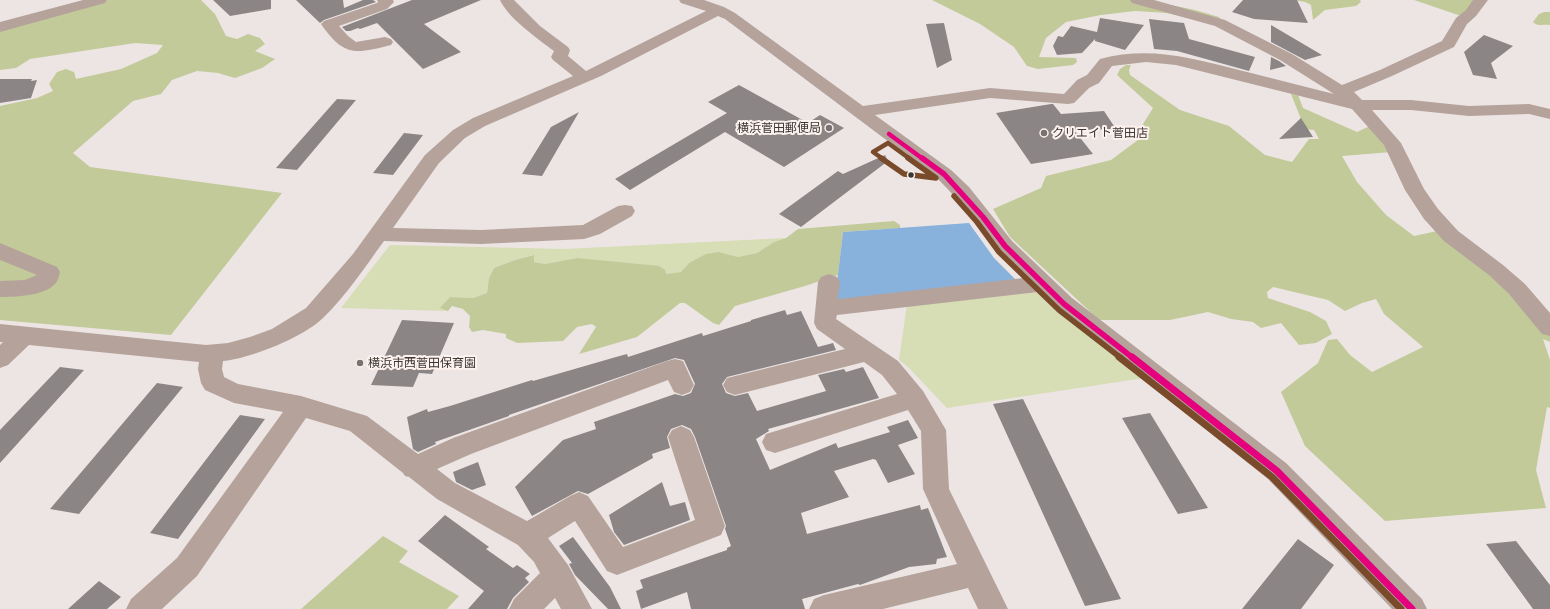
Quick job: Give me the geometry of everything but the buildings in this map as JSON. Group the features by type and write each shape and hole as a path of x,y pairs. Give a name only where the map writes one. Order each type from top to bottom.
{"street":[{"path":"0,28 100,0"},
{"path":"384,0 387,2 382,6 329,24 346,45 358,48 385,42"},
{"path":"507,0 509,4 535,29 562,50 559,57 584,77"},
{"path":"686,0 719,10 730,16 944,174 983,217 1006,246 1064,304 1277,471 1412,609"},
{"path":"1137,0 1178,5 1220,23 1286,57 1342,92 1358,105 1392,143 1415,190 1431,214 1451,236 1496,270 1517,289 1550,328"},
{"path":"1342,92 1448,44 1461,21 1471,14 1481,0"},
{"path":"0,333 212,353 228,352 254,345 280,335 314,314 328,299 378,234 432,159 459,134 479,122 584,77 719,10"},
{"path":"859,112 990,93 1068,99 1083,84 1093,79 1106,62 1126,57 1141,56 1178,61 1358,105 1411,105 1469,112 1529,109 1550,114"},
{"path":"378,234 481,237 584,232 593,229 625,211"},
{"path":"0,250 4,254 48,272 47,279 39,284 15,290 0,289"},
{"path":"828,282 825,323 890,368 914,398 933,430 936,489 993,609"},
{"path":"826,308 1043,284"},
{"path":"0,359 24,336"},
{"path":"735,385 867,352"},
{"path":"212,353 210,369 213,383 234,393 301,406 358,422 414,468 446,491 528,536 544,553 577,609"},
{"path":"414,468 462,446 675,368 682,385"},
{"path":"775,442 914,398"},
{"path":"141,609 187,567 301,406"},
{"path":"528,536 579,504 617,562 711,526 681,437"},
{"path":"824,609 976,573"},
{"path":"524,609 558,575"}],"green space":[{"path":"108,0 201,0 215,14 226,36 237,39 248,34 260,38 265,44 255,51 275,59 262,68 235,78 218,73 197,71 172,80 161,94 133,101 73,153 90,167 282,193 171,335 0,320 0,106 37,98 53,91 49,84 57,72 66,69 74,72 76,79 121,69 157,53 163,45 135,43 30,59 16,68 0,70 0,31"},
{"path":"932,0 1147,0 1195,10 1219,17 1222,21 1218,25 1167,13 1135,11 1101,15 1066,22 1046,38 1039,57 1076,58 1077,62 1073,65 1038,69 1027,66 1014,47 980,24"},
{"path":"1293,0 1360,0 1361,2 1356,6 1325,10 1313,20 1311,5 1305,2"},
{"path":"1414,0 1477,0 1461,16"},
{"path":"1550,12 1550,25 1535,24 1533,22 1539,14"},
{"path":"1126,65 1131,65 1129,70 1130,75 1180,110 1229,126 1265,155 1292,162 1309,139 1319,139 1314,130 1305,129 1291,94 1298,95 1303,108 1357,132 1370,126 1392,152 1342,156 1357,182 1386,215 1414,236 1442,230 1550,317 1550,342 1543,339 1550,360 1550,408 1547,407 1536,470 1546,508 1385,521 1305,446 1281,392 1318,363 1328,340 1337,339 1350,355 1372,372 1423,347 1384,314 1376,299 1362,303 1345,311 1328,300 1273,287 1267,292 1268,298 1310,312 1326,321 1332,334 1316,343 1299,345 1281,323 1261,328 1253,322 1231,319 1208,312 1170,320 1099,320 1010,237 993,209 1041,188 1046,176 1111,160 1146,134 1143,124 1153,108 1117,75 1120,69"},
{"path":"894,221 900,225 900,228 843,232 838,275 735,306 719,325 713,323 685,303 680,303 637,337 579,354 596,327 592,324 577,327 563,341 517,343 506,338 506,334 483,330 472,332 469,327 470,316 463,309 452,306 448,311 440,308 450,297 473,298 487,293 489,278 494,268 534,255 534,262 545,264 577,258 659,266 665,270 666,274 681,272 689,263 706,254 719,252 738,257 757,253 774,242 786,238 798,229"},
{"path":"786,238 774,242 757,253 738,257 719,252 689,263 681,272 666,274 577,258 545,264 534,262 533,255 494,268 489,278 487,293 473,298 450,297 441,308 448,311 341,308 390,245 565,249"},
{"path":"1040,292 1144,378 947,408 908,367 899,360 907,304"},
{"path":"383,536 408,551 399,562 459,596 447,609 301,609"}],"water":[{"path":"969,223 994,258 1017,281 835,300 843,232"}],"transit line":[{"path":"889,134 944,174 983,217 1005,246 1064,304 1277,471 1412,609"},
{"path":"888,143 936,178 904,174 873,152 888,143"},
{"path":"954,196 977,222 999,252 1059,310 1272,477 1401,609"}],"place":[{"name":"横浜菅田郵便局","path":"829,128"},
{"name":"クリエイト菅田店","path":"1044,133"},
{"name":"横浜市西菅田保育園","path":"360,363"}]}
